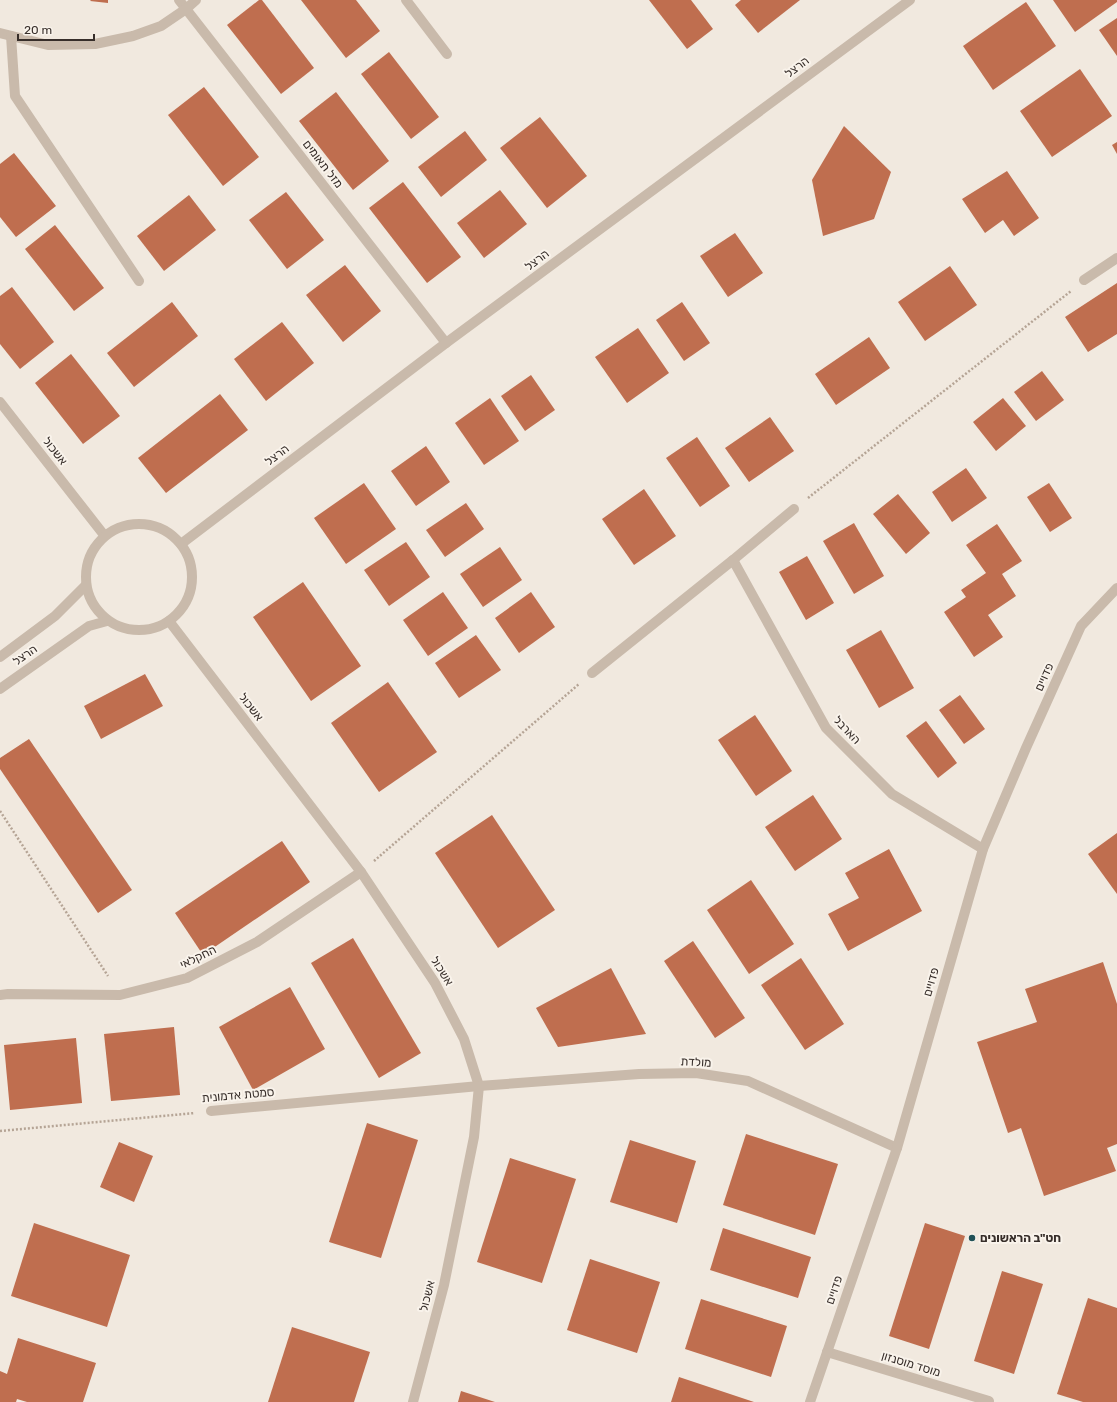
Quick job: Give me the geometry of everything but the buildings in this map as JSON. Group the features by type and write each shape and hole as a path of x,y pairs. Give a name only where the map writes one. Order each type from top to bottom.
{"street":[{"name":"מזל תאומים","path":"179,0 446,344"},
{"path":"0,33 48,45 95,44 133,36 161,26 186,9 196,0"},
{"path":"406,0 447,54"},
{"name":"הרצל","path":"181,544 446,344 910,0"},
{"path":"11,36 15,96 139,281"},
{"path":"1084,280 1117,258"},
{"name":"אשכול","path":"0,402 104,535"},
{"path":"592,673 794,509"},
{"path":"131,523 149,524 167,531 181,544 187,554 192,572 190,591 182,608 169,621 160,626 143,631 124,629 107,621 95,607 86,585 86,567 90,555 92,550 104,535 113,529 131,523"},
{"name":"הארבל","path":"733,560 826,728 892,794 983,849"},
{"name":"הרצל","path":"0,657 55,616 86,585"},
{"name":"פדויים","path":"810,1402 897,1148 983,849 1026,748 1081,626 1117,588"},
{"name":"הרצל","path":"0,689 89,626 107,621"},
{"name":"אשכול","path":"169,621 361,872 435,983 464,1039 479,1086 474,1137 444,1285 413,1402"},
{"name":"החקלאי","path":"0,995 120,995 187,978 257,942 361,872"},
{"name":"מולדת","path":"479,1086 639,1074 696,1073 748,1081 897,1148"},
{"name":"סמטת אדמונית","path":"211,1111 479,1086"},
{"name":"מוסד מוסנזון","path":"827,1352 989,1401"}],"path":[{"path":"794,509 1084,280"},
{"path":"361,872 592,673"},
{"path":"0,811 120,995"},
{"name":"סמטת אדמונית","path":"0,1131 211,1111"}],"place":[{"name":"חט\"ב הראשונים","path":"972,1238"}]}
